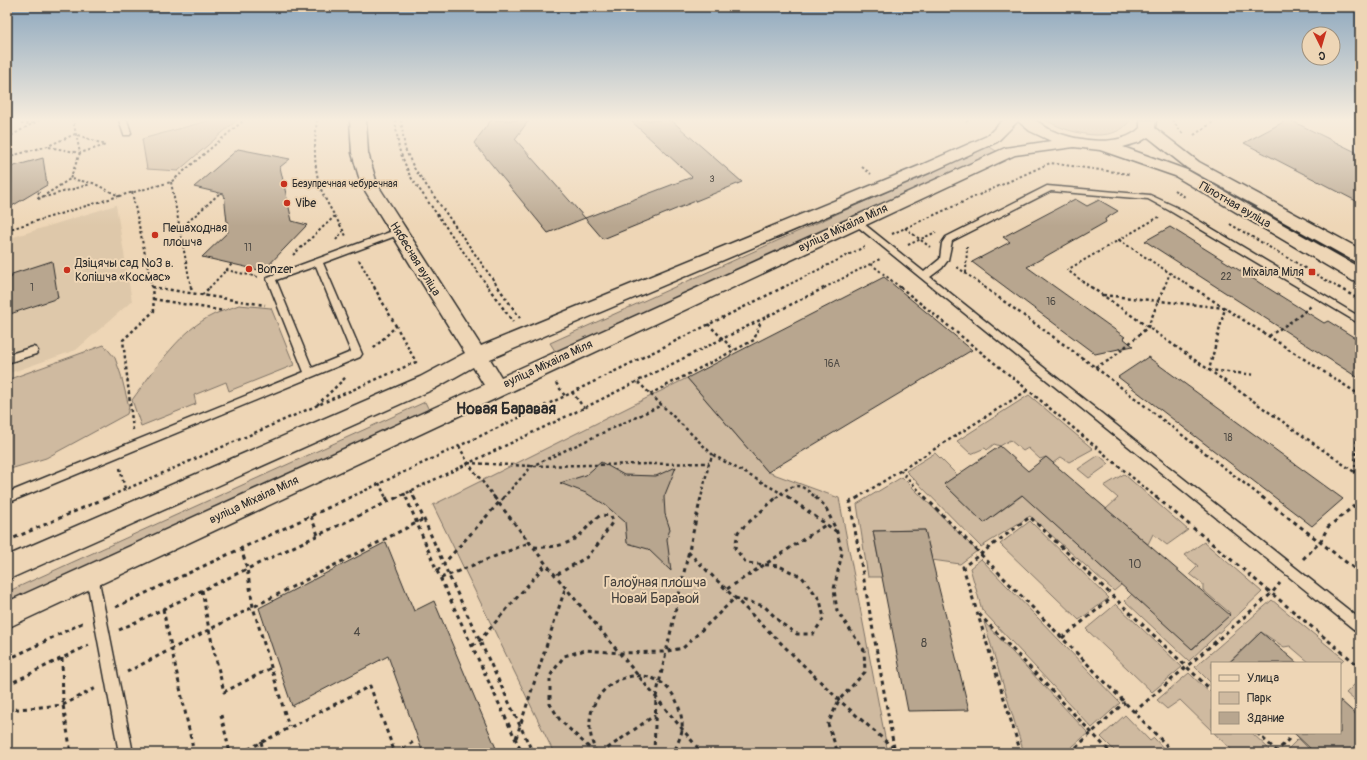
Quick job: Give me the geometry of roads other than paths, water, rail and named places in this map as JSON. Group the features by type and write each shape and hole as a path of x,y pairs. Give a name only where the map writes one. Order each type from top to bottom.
{"street":[{"name":"Нябесная вуліца","path":"360,155 362,166 372,189 497,388"},
{"name":"вуліца Міхаіла Міля","path":"7,568 427,383 477,356 955,155"},
{"name":"вуліца Міхаіла Міля","path":"7,615 1001,155"},
{"name":"Пілотная вуліца","path":"1131,155 1181,173 1360,276"},
{"name":"Пілотная вуліца","path":"1182,155 1193,165 1360,257"}],"lane":[{"path":"924,277 945,258 946,242 949,239 1050,188 1150,197 1173,209 1360,321"},
{"path":"856,222 1360,627"},
{"path":"310,373 271,279 398,232"},
{"path":"7,498 357,354 318,261"},
{"path":"7,359 33,351"},
{"path":"92,576 126,753"}],"place":[{"name":"Безупречная чебуречная","path":"284,184"},
{"name":"Vibe","path":"287,203"},
{"name":"Пешаходная плошча","path":"155,235"},
{"name":"Bonzer","path":"249,269"},
{"name":"Дзіцячы сад №3 в. Копішча «Космас»","path":"67,270"},
{"name":"Міхаіла Міля","path":"1312,272"}],"district":[{"name":"Новая Баравая","path":"506,409"}],"park label":[{"name":"Галоўная плошча Новай Баравой","path":"655,590"}]}
